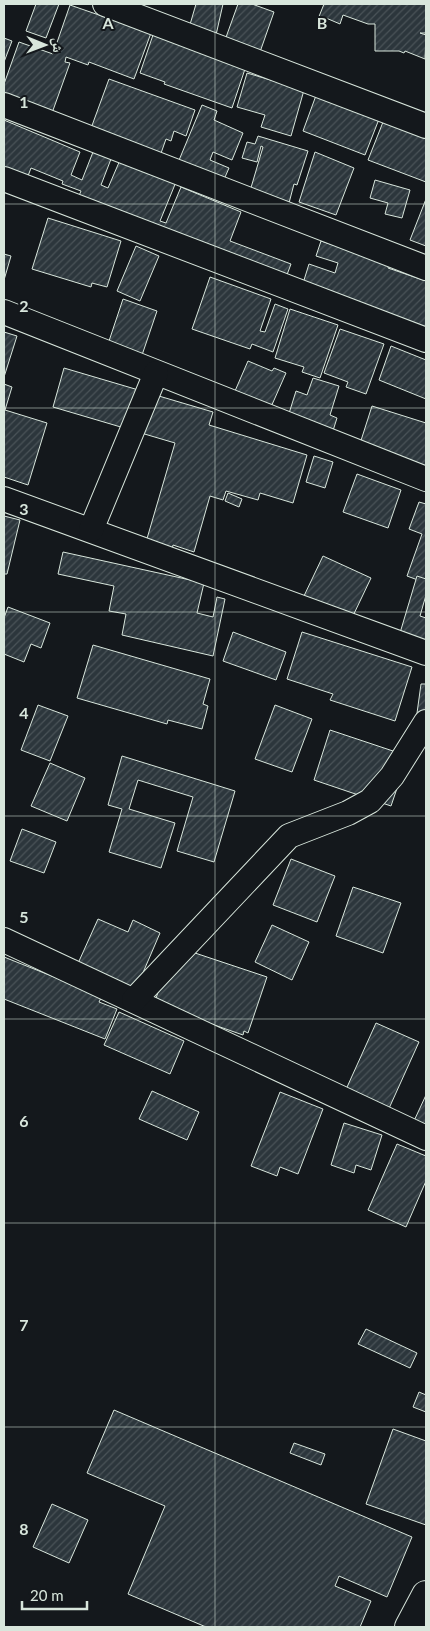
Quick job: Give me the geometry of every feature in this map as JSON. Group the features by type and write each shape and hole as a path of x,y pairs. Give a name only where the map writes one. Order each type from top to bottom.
{"highway":[{"path":"409,1627 426,1595"}],"street":[{"path":"106,4 426,126"},
{"path":"4,106 426,268"},
{"path":"4,179 426,340"},
{"path":"4,312 426,479"},
{"path":"91,530 156,373"},
{"path":"4,499 426,653"},
{"path":"134,1000 289,836 370,801 392,776 426,722"},
{"path":"4,940 426,1138"}],"building":[{"path":"36,4 59,4 46,38 26,31"},
{"path":"196,4 223,4 216,35 189,28"},
{"path":"238,4 252,4 274,12 260,52 225,40"},
{"path":"324,4 426,4 426,33 420,33 426,35 425,59 405,51 404,53 399,51 375,51 375,24 368,24 343,15 340,24 326,18 318,19"},
{"path":"70,5 151,33 134,79 89,62 88,65 66,57 65,62 70,63 52,113 4,96 4,84 19,42 53,54"},
{"path":"153,35 246,66 232,108 164,84 165,82 140,73"},
{"path":"4,38 12,41 4,62"},
{"path":"247,73 304,90 291,136 261,127 265,115 237,107"},
{"path":"109,79 195,110 186,136 174,131 171,141 166,139 160,156 90,131"},
{"path":"318,90 381,114 365,155 303,131"},
{"path":"202,105 217,111 214,120 243,133 232,160 213,152 210,160 229,168 222,184 177,165"},
{"path":"385,117 426,133 426,182 368,160"},
{"path":"4,120 80,152 71,175 82,180 93,152 111,159 101,185 108,188 120,160 176,182 160,221 166,223 181,187 241,212 230,241 291,264 282,288 75,205 81,191 62,184 63,181 31,168 25,184 4,176"},
{"path":"258,136 308,151 297,185 294,184 289,203 250,191 263,147 261,146 257,162 242,158 247,142 255,144"},
{"path":"315,152 354,168 336,215 299,202"},
{"path":"375,180 410,190 402,218 385,214 388,203 370,198"},
{"path":"426,199 426,246 410,240"},
{"path":"48,218 121,241 107,287 92,283 91,287 32,269"},
{"path":"321,241 389,264 388,268 426,281 426,340 300,293 309,264 335,273 338,263 316,256"},
{"path":"136,246 159,256 140,301 117,291"},
{"path":"4,254 11,256 4,280"},
{"path":"210,277 271,299 260,331 265,332 275,304 288,309 273,352 252,344 250,349 192,329"},
{"path":"123,299 157,311 140,361 106,350"},
{"path":"290,309 338,325 320,378 302,372 304,367 275,358"},
{"path":"340,329 384,344 366,394 346,387 348,382 324,373"},
{"path":"4,332 17,336 4,377"},
{"path":"391,346 426,360 426,399 379,380"},
{"path":"248,361 272,371 274,368 286,373 271,407 235,391"},
{"path":"64,368 213,412 209,425 307,455 293,503 260,493 258,500 226,491 223,500 210,496 194,552 173,545 172,550 146,542 175,443 53,407"},
{"path":"313,378 339,386 330,415 337,418 331,437 286,423 296,391 307,395"},
{"path":"4,384 12,387 5,410 47,423 28,485 4,477"},
{"path":"372,406 426,423 426,475 357,453"},
{"path":"314,456 333,462 325,488 306,482"},
{"path":"357,474 401,490 388,528 343,512"},
{"path":"228,493 242,499 239,507 225,501"},
{"path":"419,502 426,504 426,583 407,576 422,534 409,529"},
{"path":"4,516 20,520 7,574 4,574"},
{"path":"63,552 204,583 197,613 213,617 217,597 225,599 213,656 122,635 126,614 109,611 114,586 58,574"},
{"path":"323,556 371,578 351,620 303,598"},
{"path":"417,576 426,579 426,595 420,616 426,618 426,652 397,643"},
{"path":"8,607 50,623 41,648 31,644 24,662 4,654 4,618"},
{"path":"233,632 286,652 276,680 223,661"},
{"path":"302,632 412,667 395,721 330,700 333,694 287,679"},
{"path":"93,645 210,679 203,704 208,706 202,729 168,720 167,724 77,698"},
{"path":"421,684 426,684 426,736 414,735"},
{"path":"38,705 68,716 50,761 21,750"},
{"path":"275,705 312,719 292,772 255,759"},
{"path":"330,730 408,756 391,806 314,780"},
{"path":"122,756 235,791 214,862 177,851 193,797 138,780 129,809 175,823 161,868 109,852 122,809 108,805"},
{"path":"50,763 85,778 67,821 31,806"},
{"path":"22,829 56,842 44,873 10,861"},
{"path":"291,859 335,876 317,922 273,905"},
{"path":"353,887 401,903 383,953 336,936"},
{"path":"98,919 128,932 133,920 160,933 133,996 75,970"},
{"path":"272,925 309,942 292,980 255,962"},
{"path":"174,946 267,977 248,1033 244,1031 243,1035 154,1004"},
{"path":"4,957 102,996 99,1002 117,1009 105,1039 4,999"},
{"path":"119,1012 184,1041 170,1074 104,1045"},
{"path":"376,1023 419,1042 386,1115 343,1096"},
{"path":"152,1091 199,1112 187,1140 139,1119"},
{"path":"280,1092 323,1109 298,1174 280,1167 277,1176 251,1166"},
{"path":"426,1095 426,1129 413,1123"},
{"path":"344,1123 382,1135 371,1170 356,1165 354,1173 331,1165"},
{"path":"397,1144 426,1156 426,1181 406,1227 368,1210"},
{"path":"366,1329 417,1353 410,1368 358,1344"},
{"path":"419,1392 426,1395 426,1412 413,1407"},
{"path":"114,1410 412,1537 387,1597 339,1576 335,1586 371,1601 360,1627 206,1627 128,1594 165,1506 87,1473"},
{"path":"393,1429 426,1441 426,1525 366,1504"},
{"path":"294,1443 325,1454 321,1465 290,1453"},
{"path":"52,1504 88,1520 69,1563 33,1547"}]}
